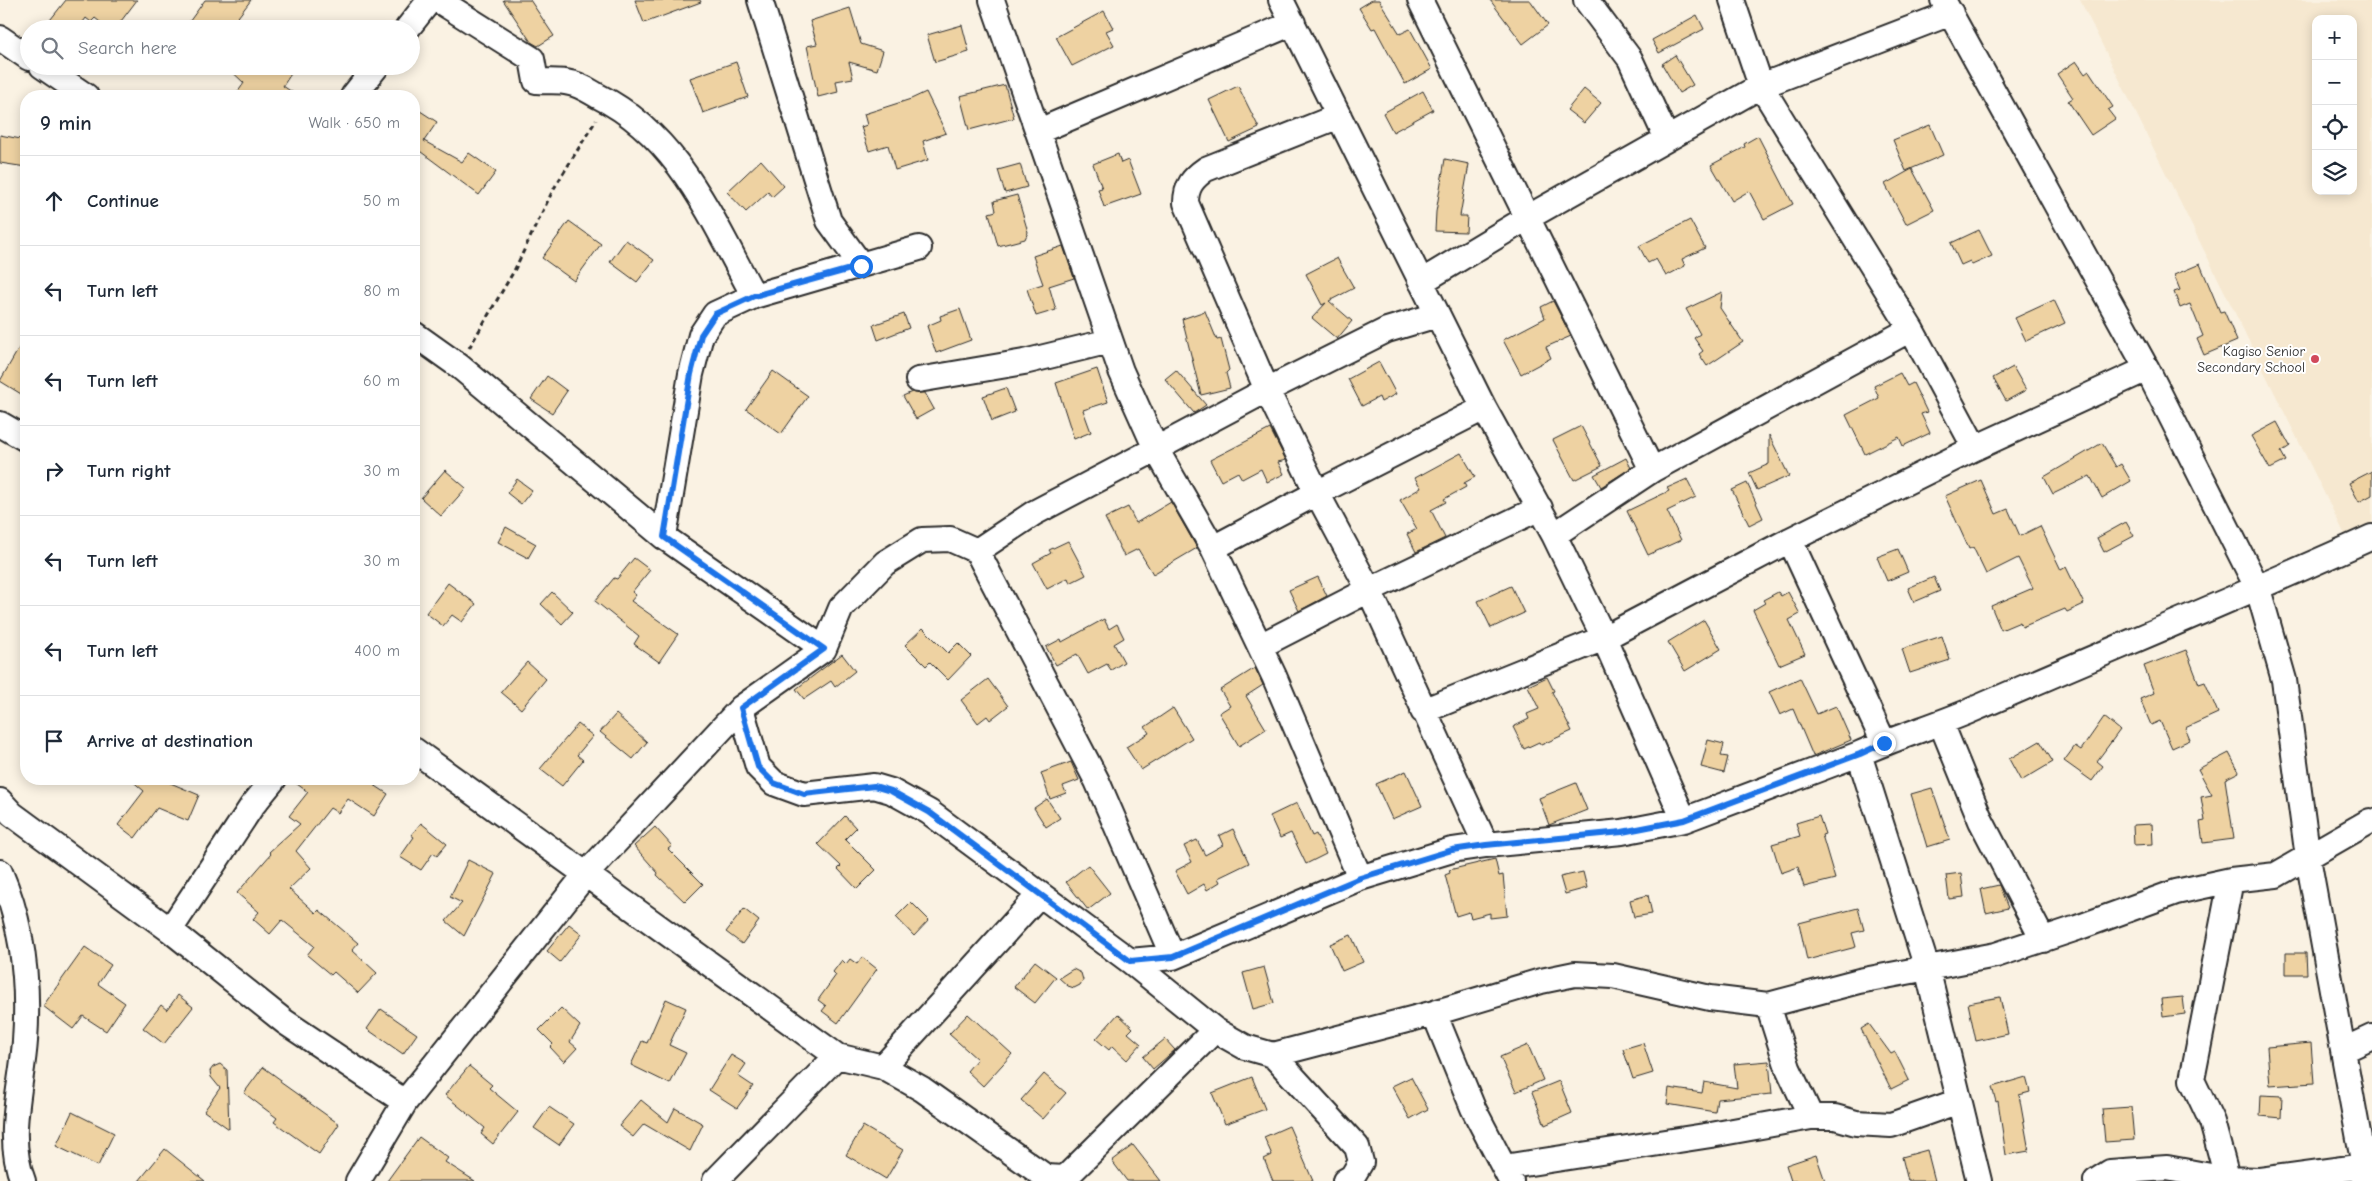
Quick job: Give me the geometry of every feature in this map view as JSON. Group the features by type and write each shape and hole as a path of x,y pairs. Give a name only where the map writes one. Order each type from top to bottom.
{"street":[{"path":"760,0 829,221 861,266"},
{"path":"992,0 1121,371 1156,449 1213,548 1260,646 1360,878"},
{"path":"1281,0 1484,408 1554,534 1604,638 1684,820"},
{"path":"1420,0 1652,470"},
{"path":"1586,0 1630,59 1667,139"},
{"path":"1732,0 1761,86 1911,329 1975,448"},
{"path":"419,20 443,2 532,59 536,81 572,82 608,101 640,122 664,145 684,170 754,296"},
{"path":"1421,282 1527,218 1761,86 1947,7 2147,369 2258,589 2284,680 2308,858 2367,1171 2260,1180 2228,1180 2168,1168 2110,1172 2096,1181"},
{"path":"1039,131 1293,23"},
{"path":"0,38 20,52"},
{"path":"55,75 77,90"},
{"path":"358,90 370,75"},
{"path":"1338,116 1206,169 1196,176 1186,193 1186,203 1267,390 1317,494 1370,590 1423,711 1486,845"},
{"path":"664,537 688,392 701,335 715,314 754,296 918,248"},
{"path":"977,551 1034,513 1267,390 1387,330 1437,314"},
{"path":"1554,534 1652,470 1911,329"},
{"path":"420,338 459,366 664,537 824,649"},
{"path":"918,380 1024,362 1110,341"},
{"path":"1423,711 1604,638 1790,540 1975,448 2147,369"},
{"path":"1213,548 1484,408"},
{"path":"0,424 20,436"},
{"path":"1260,646 1370,590 1540,508"},
{"path":"1130,961 1173,957 1360,878 1452,850 1622,832 1684,820 1941,723 2258,589 2372,537"},
{"path":"358,1181 405,1102 586,874 741,708 824,649 841,608 885,563 922,540 950,539 977,551 1097,781 1173,957"},
{"path":"1790,540 1884,743"},
{"path":"741,708 758,767 774,783 804,794 874,786 891,791 929,812 1130,961 1215,1030 1245,1047 1272,1055 1358,1147 1361,1162 1352,1177 1345,1181"},
{"path":"1941,723 1981,820 2043,940"},
{"path":"420,754 837,1056 883,1066 922,1089 1055,1179 1215,1030"},
{"path":"1860,754 1927,968 1979,1181"},
{"path":"170,930 252,806 269,785"},
{"path":"0,802 12,814 170,930 285,1022 405,1102"},
{"path":"1272,1055 1434,1013 1541,980 1575,974 1613,976 1710,998 1768,1005 1859,981 1996,955 2176,892 2231,880 2276,875 2371,820"},
{"path":"0,872 9,894 26,971 26,1040 14,1139 23,1181"},
{"path":"2228,1180 2212,1122 2192,1080 2196,1047 2208,1001 2231,880"},
{"path":"883,1066 1039,895"},
{"path":"1768,1005 1788,1068 1811,1117"},
{"path":"1434,1013 1473,1108 1508,1174 1811,1117 1835,1117 1856,1123 1892,1125 1959,1100"},
{"path":"2344,1050 2372,1036"},
{"path":"715,1181 837,1056"}],"path":[{"path":"459,366 514,271 553,190 608,101"}],"shaded area":[{"name":"Kagiso Senior Secondary School","path":"2080,0 2372,0 2372,526 2347,539"}],"building":[{"path":"66,0 137,0 122,20 98,20 95,18 88,20 86,18 85,20 50,20"},
{"path":"205,0 251,0 236,20 191,20"},
{"path":"503,0 530,0 554,36 538,46 531,42"},
{"path":"635,0 700,0 701,2 644,23"},
{"path":"1372,0 1379,0 1400,34 1410,29 1432,69 1405,84 1375,28 1372,29 1359,8"},
{"path":"1490,0 1530,0 1548,25 1523,44"},
{"path":"850,8 861,44 883,51 877,70 849,62 853,78 836,81 838,92 818,97 807,46 817,44 810,21"},
{"path":"1104,11 1113,28 1106,31 1114,45 1072,66 1056,37"},
{"path":"1697,15 1704,29 1659,53 1652,40"},
{"path":"962,25 969,52 935,62 927,35"},
{"path":"1675,55 1693,85 1679,93 1662,64"},
{"path":"2076,61 2085,74 2089,71 2113,107 2108,110 2115,119 2091,135 2068,101 2073,98 2057,74"},
{"path":"736,62 748,97 703,113 690,78"},
{"path":"236,75 290,75 283,86 289,90 239,90 244,83"},
{"path":"1005,85 1014,118 969,130 960,96"},
{"path":"1238,86 1259,128 1229,142 1209,100"},
{"path":"1584,89 1601,103 1584,123 1567,110"},
{"path":"1423,91 1433,110 1393,132 1383,113"},
{"path":"926,92 946,133 923,141 928,160 895,170 888,145 869,151 861,127 867,125 864,114 911,99"},
{"path":"420,111 437,122 424,141 462,162 469,153 496,172 479,195 420,151"},
{"path":"1930,125 1943,155 1906,171 1893,140"},
{"path":"0,135 20,139 20,166 0,163"},
{"path":"1758,136 1793,204 1764,219 1749,191 1732,201 1711,165 1745,147 1744,144"},
{"path":"1118,154 1121,163 1128,160 1141,194 1104,207 1098,189 1102,188 1093,164"},
{"path":"1445,159 1469,164 1460,216 1467,216 1466,232 1435,231 1436,212"},
{"path":"761,160 784,186 772,197 768,192 746,212 727,192"},
{"path":"1020,164 1027,187 1005,193 998,170"},
{"path":"1912,169 1934,210 1906,224 1885,184"},
{"path":"1017,195 1028,232 1025,239 998,246 989,213 996,211 994,201"},
{"path":"1690,220 1705,248 1682,259 1685,266 1666,276 1656,259 1648,263 1639,246"},
{"path":"569,221 601,244 574,281 542,258"},
{"path":"1979,230 1992,256 1972,265 1970,261 1961,265 1951,243"},
{"path":"626,240 654,260 637,282 610,262"},
{"path":"1063,246 1074,278 1049,286 1056,310 1036,316 1027,289 1043,284 1033,256"},
{"path":"1337,258 1354,288 1329,301 1352,321 1337,339 1312,318 1326,303 1322,305 1306,274"},
{"path":"2200,264 2220,312 2224,311 2237,341 2204,355 2197,339 2203,336 2190,304 2180,308 2174,292 2180,290 2174,275"},
{"path":"1722,292 1720,308 1743,342 1707,366 1699,354 1703,351 1694,338 1700,334 1686,309"},
{"path":"2054,300 2065,323 2026,341 2015,318"},
{"path":"1553,301 1571,336 1546,347 1551,358 1521,374 1503,340 1545,318 1541,307"},
{"path":"960,309 971,340 936,353 927,326 941,320 940,316"},
{"path":"1205,311 1217,340 1221,339 1229,370 1226,373 1230,388 1201,395 1182,319"},
{"path":"904,314 909,328 878,340 873,325"},
{"path":"20,346 20,393 0,381"},
{"path":"1379,362 1396,394 1381,402 1379,397 1362,406 1348,379"},
{"path":"2013,367 2026,390 2006,401 1993,378"},
{"path":"1097,369 1108,402 1083,410 1091,432 1074,439 1056,383"},
{"path":"1176,370 1206,405 1194,413 1165,379"},
{"path":"773,371 808,396 781,434 746,409"},
{"path":"1900,373 1907,386 1913,383 1927,412 1921,414 1930,433 1903,446 1899,437 1865,454 1846,415 1879,398 1874,386"},
{"path":"547,376 567,391 552,413 531,399"},
{"path":"1006,388 1015,412 992,421 983,396"},
{"path":"912,392 925,393 934,409 916,419 903,396"},
{"path":"2277,422 2290,446 2281,452 2286,461 2270,469 2251,436"},
{"path":"1581,426 1602,466 1574,480 1553,440"},
{"path":"1270,429 1286,460 1278,462 1284,474 1267,482 1261,469 1242,479 1238,472 1221,481 1210,460"},
{"path":"1769,435 1789,476 1757,490 1749,473 1769,464"},
{"path":"2102,443 2116,467 2121,464 2131,481 2102,498 2090,476 2053,494 2044,477"},
{"path":"1461,453 1475,477 1464,483 1466,487 1444,499 1446,502 1431,510 1445,538 1416,552 1407,534 1417,529 1400,500 1421,488 1415,478"},
{"path":"1626,458 1631,468 1601,487 1594,475"},
{"path":"445,470 466,488 441,516 421,498"},
{"path":"2372,471 2372,495 2359,502 2349,483"},
{"path":"517,479 532,490 521,504 507,493"},
{"path":"1687,479 1696,497 1667,511 1681,540 1648,555 1627,511 1669,491 1667,488"},
{"path":"1981,480 1996,514 2008,509 2020,536 2040,526 2061,570 2066,567 2084,604 2067,612 2065,609 2022,627 2020,622 2001,630 1991,606 2033,588 2018,558 1986,574 1973,547 1969,549 1945,496"},
{"path":"1747,483 1763,518 1749,525 1732,490"},
{"path":"1171,502 1197,548 1153,574 1138,549 1124,556 1105,518 1128,507 1136,523"},
{"path":"2126,522 2134,536 2104,552 2097,538"},
{"path":"506,527 536,544 528,558 498,542"},
{"path":"1068,541 1086,575 1070,583 1068,578 1047,589 1033,563 1051,553 1049,550"},
{"path":"1898,549 1908,572 1887,581 1877,557"},
{"path":"634,558 650,570 632,592 636,595 631,601 678,634 659,662 634,644 639,636 595,601 614,578 617,579"},
{"path":"1318,577 1327,596 1299,611 1289,590"},
{"path":"1934,577 1940,591 1914,602 1908,588"},
{"path":"448,583 476,604 462,622 452,615 443,626 426,613"},
{"path":"1511,586 1524,613 1491,628 1478,601"},
{"path":"552,592 573,612 562,624 541,604"},
{"path":"1778,592 1781,596 1788,592 1800,614 1789,620 1805,654 1779,665 1753,610 1765,603 1763,600"},
{"path":"1104,619 1109,629 1117,624 1124,638 1114,644 1124,662 1111,670 1107,664 1088,674 1077,654 1056,665 1046,647 1061,639 1062,642"},
{"path":"1704,620 1721,649 1685,671 1668,642"},
{"path":"923,628 948,653 958,643 971,656 948,680 930,662 926,666 905,645"},
{"path":"1942,636 1950,660 1910,673 1902,649"},
{"path":"2186,650 2199,684 2205,682 2218,713 2185,728 2190,740 2172,748 2160,721 2151,725 2140,699 2154,693 2144,666"},
{"path":"842,654 855,671 835,687 831,681 804,699 796,689"},
{"path":"527,662 546,679 521,709 501,692"},
{"path":"1255,668 1263,685 1246,696 1266,729 1239,746 1219,713 1230,706 1220,690"},
{"path":"1547,677 1554,691 1552,692 1572,731 1541,745 1539,742 1524,749 1513,727 1529,719 1527,714 1539,709 1528,686"},
{"path":"1800,678 1817,714 1836,706 1851,740 1813,756 1793,709 1780,715 1769,692"},
{"path":"988,679 1008,706 990,720 987,716 978,723 961,700"},
{"path":"1173,708 1192,738 1141,770 1126,747 1149,733 1145,727"},
{"path":"616,714 647,742 633,759 600,732"},
{"path":"2104,717 2120,730 2097,761 2103,766 2092,781 2064,761 2075,746 2081,750"},
{"path":"578,724 593,736 577,755 583,760 562,786 540,769"},
{"path":"1708,740 1724,744 1721,756 1728,757 1724,773 1701,767"},
{"path":"2040,741 2053,762 2021,781 2009,759"},
{"path":"2229,753 2239,772 2225,779 2234,839 2203,843 2200,822 2205,821 2201,797 2212,795 2198,769"},
{"path":"1071,762 1079,780 1063,786 1066,793 1050,799 1041,773"},
{"path":"1406,771 1422,806 1392,819 1376,784"},
{"path":"1576,783 1587,810 1549,825 1539,798"},
{"path":"137,785 175,785 199,795 188,821 157,808 135,838 118,825 144,791"},
{"path":"298,785 374,785 388,794 374,816 348,799 338,813 330,808 296,851 311,868 289,889 316,913 319,910 358,943 352,950 377,973 358,993 334,972 331,975 307,955 314,946 282,920 270,934 253,919 259,912 237,893 271,854 269,852 300,824 289,816 308,792"},
{"path":"1932,788 1950,840 1927,847 1911,794"},
{"path":"1047,799 1060,818 1046,827 1034,808"},
{"path":"1297,803 1312,836 1316,834 1326,854 1306,864 1291,833 1280,838 1270,816"},
{"path":"845,816 856,828 845,839 876,870 857,889 838,869 841,866 818,844"},
{"path":"1819,816 1825,834 1822,835 1835,879 1804,887 1798,867 1781,873 1772,844 1800,836 1796,823"},
{"path":"421,823 447,844 437,856 433,853 421,870 400,857 414,837 411,835"},
{"path":"2152,824 2153,844 2134,845 2133,825"},
{"path":"655,827 672,846 668,849 703,884 685,902 657,875 658,873 634,846"},
{"path":"1233,829 1249,863 1218,878 1220,882 1207,890 1204,884 1187,894 1175,871 1192,862 1184,846 1197,840 1205,855 1223,845 1219,836"},
{"path":"1495,859 1499,876 1503,875 1507,916 1490,918 1490,913 1471,918 1469,912 1456,916 1445,875 1450,873 1449,870"},
{"path":"468,860 496,874 464,936 446,921 462,903 450,897"},
{"path":"1088,865 1110,893 1088,910 1066,882"},
{"path":"1583,872 1587,888 1565,894 1560,877"},
{"path":"1961,873 1964,897 1949,899 1946,875"},
{"path":"1999,885 2008,908 1986,913 1981,889"},
{"path":"1648,895 1652,914 1634,917 1630,900"},
{"path":"911,902 929,920 914,936 896,917"},
{"path":"1858,908 1864,930 1852,933 1856,947 1807,960 1799,923"},
{"path":"744,909 759,921 742,944 726,932"},
{"path":"569,924 582,934 560,962 547,951"},
{"path":"1351,935 1363,962 1342,971 1330,944"},
{"path":"85,947 111,965 98,984 125,1003 106,1031 83,1016 73,1029 43,1006"},
{"path":"2286,953 2306,953 2307,974 2286,974"},
{"path":"862,957 877,969 838,1023 822,1011 826,1006 818,1000 836,975 833,972 842,960 846,964 850,959 857,964"},
{"path":"1035,961 1056,977 1035,1003 1014,987"},
{"path":"1264,967 1274,1003 1253,1009 1243,973"},
{"path":"1073,969 1081,973 1083,980 1080,985 1074,988 1068,986 1059,978"},
{"path":"178,995 193,1007 164,1044 143,1028 161,1005 167,1010"},
{"path":"2000,997 2008,1034 1976,1041 1968,1003"},
{"path":"2183,997 2185,1014 2163,1017 2161,999"},
{"path":"666,999 686,1008 669,1045 686,1053 670,1084 631,1065 642,1041 647,1043"},
{"path":"561,1008 580,1026 570,1042 577,1048 564,1062 550,1047 553,1044 539,1030"},
{"path":"381,1009 417,1034 403,1054 367,1029"},
{"path":"968,1014 1012,1054 983,1086 967,1071 977,1059 949,1034"},
{"path":"1118,1014 1133,1028 1128,1033 1141,1044 1127,1060 1112,1046 1109,1050 1096,1039"},
{"path":"1869,1024 1891,1054 1895,1052 1909,1080 1891,1089 1861,1029"},
{"path":"1165,1039 1175,1050 1153,1069 1143,1057"},
{"path":"1643,1043 1653,1073 1633,1079 1623,1049"},
{"path":"2311,1043 2314,1083 2270,1086 2267,1047"},
{"path":"1528,1045 1543,1080 1516,1092 1500,1057"},
{"path":"731,1055 746,1064 738,1076 753,1086 737,1108 709,1090"},
{"path":"1769,1061 1772,1094 1717,1099 1715,1112 1667,1104 1669,1088 1702,1093 1704,1082 1737,1088 1734,1064"},
{"path":"220,1064 227,1070 229,1129 204,1111 220,1088 211,1077 210,1071 213,1067"},
{"path":"469,1066 492,1085 489,1088 518,1112 493,1144 481,1134 485,1128 445,1095"},
{"path":"263,1067 281,1080 280,1082 339,1124 319,1154 274,1122 277,1118 244,1093"},
{"path":"1044,1074 1066,1093 1043,1119 1021,1100"},
{"path":"1252,1077 1265,1109 1225,1124 1212,1093"},
{"path":"1411,1077 1428,1109 1410,1119 1392,1086"},
{"path":"2026,1077 2030,1092 2019,1095 2029,1151 2006,1155 1998,1101 1996,1102 1992,1087"},
{"path":"1559,1081 1572,1113 1545,1125 1532,1092"},
{"path":"2261,1095 2282,1096 2281,1118 2260,1116"},
{"path":"641,1100 668,1122 675,1108 703,1124 690,1151 644,1124 633,1137 619,1126"},
{"path":"549,1107 574,1124 559,1145 534,1128"},
{"path":"2131,1107 2134,1140 2105,1142 2102,1109"},
{"path":"72,1112 114,1133 98,1166 56,1146"},
{"path":"863,1126 903,1150 886,1179 846,1155"},
{"path":"1289,1126 1313,1181 1273,1181 1264,1159 1272,1155 1264,1137"},
{"path":"419,1137 448,1158 445,1162 475,1181 387,1181"},
{"path":"1133,1145 1161,1181 1127,1181 1112,1161"},
{"path":"165,1149 205,1181 139,1181"},
{"path":"1927,1150 1935,1181 1908,1181 1902,1157"},
{"path":"1816,1155 1825,1181 1791,1181 1786,1165"}],"place":[{"name":"Kagiso Senior Secondary School","path":"2315,359"}],"route":[{"path":"861,266 754,296 715,314 701,335 691,374 667,509 664,537 824,649 741,708 758,767 774,783 804,794 874,786 891,791 929,812 1130,961 1173,957 1360,878 1452,850 1622,832 1684,820 1860,754 1884,743"}]}
